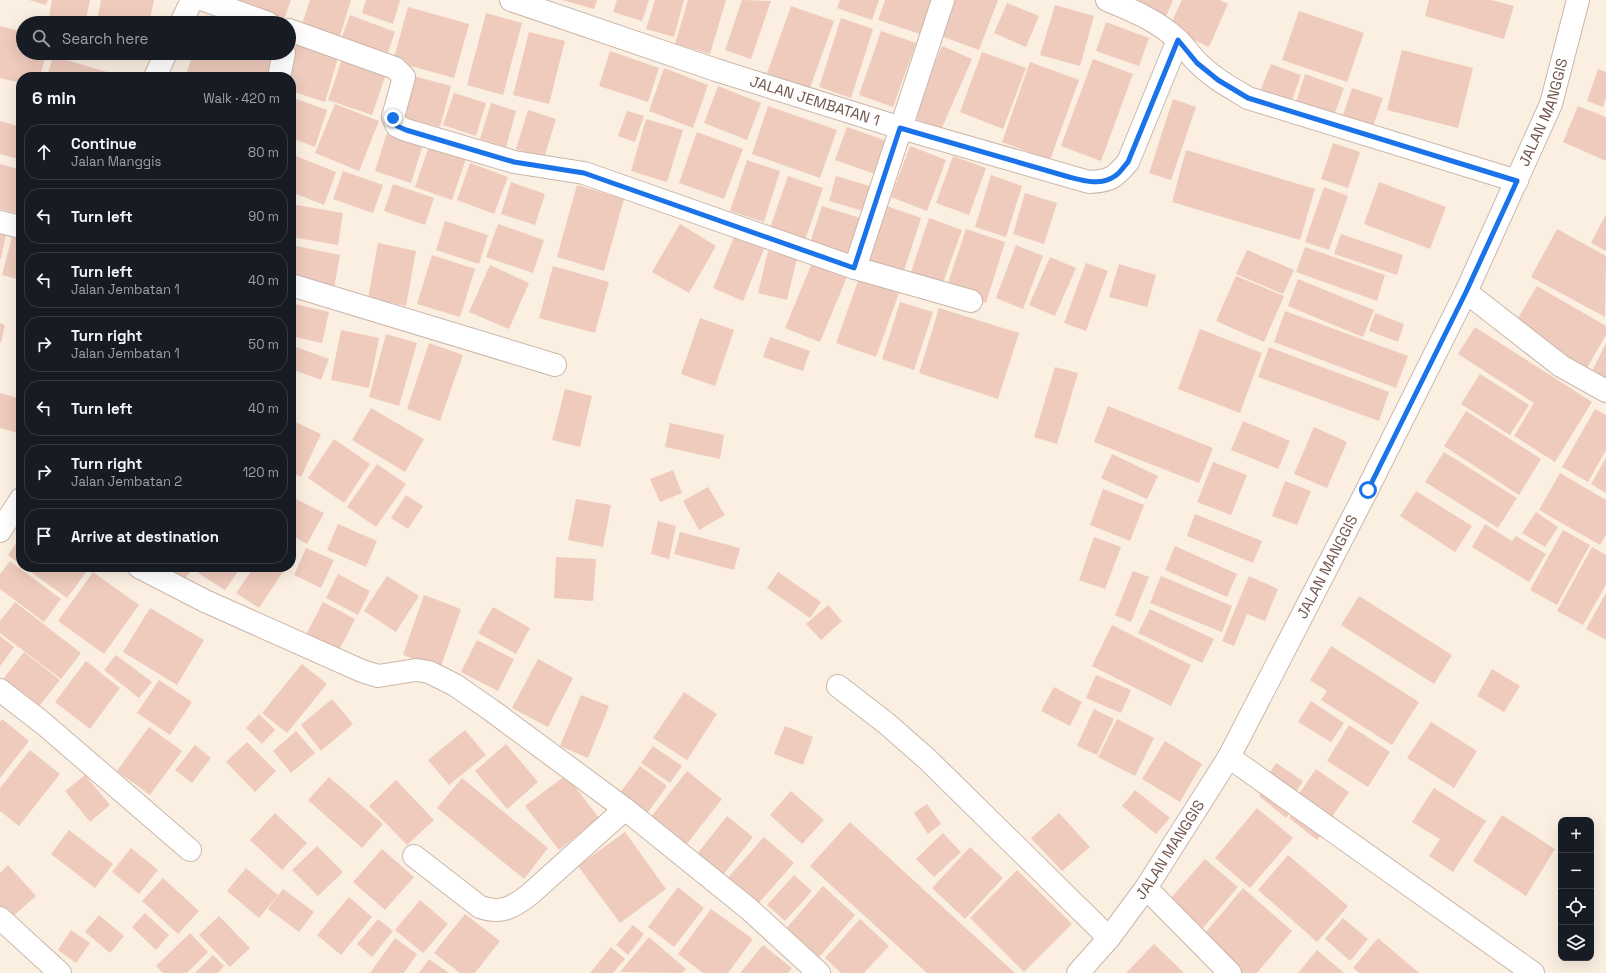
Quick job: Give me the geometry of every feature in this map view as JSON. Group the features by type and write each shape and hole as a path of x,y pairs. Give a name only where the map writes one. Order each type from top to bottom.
{"street":[{"path":"184,16 192,0"},
{"path":"204,0 249,16"},
{"name":"JALAN JEMBATAN 1","path":"511,0 716,70 900,128 1089,182 1104,181 1116,176 1128,162 1178,40"},
{"path":"854,268 943,0"},
{"path":"1107,0 1137,12 1159,25 1178,40 1197,63 1218,80 1248,98 1517,181"},
{"name":"JALAN MANGGIS","path":"1078,973 1109,938 1146,888 1229,757 1368,490 1466,292 1551,104 1578,0"},
{"path":"296,33 400,71 404,77 393,118 397,126 406,130 514,162 584,173 854,268 971,301"},
{"path":"157,72 163,60"},
{"path":"280,72 283,60"},
{"path":"0,222 16,225"},
{"path":"296,287 555,366"},
{"path":"1466,292 1561,366 1606,391"},
{"path":"0,531 16,508"},
{"path":"149,572 205,601 362,671 378,676 416,670 429,672 443,678 491,710 625,809 749,909 819,973"},
{"path":"838,686 886,723 927,759 1109,938"},
{"path":"0,690 44,724 190,850"},
{"path":"1229,757 1533,973"},
{"path":"414,856 480,906 491,910 504,910 518,904 529,895 625,809"},
{"path":"1146,888 1230,973"},
{"path":"0,918 60,973"}],"building":[{"path":"29,0 48,0 46,5"},
{"path":"52,0 90,0 87,16 49,16"},
{"path":"101,0 154,0 151,16 98,16"},
{"path":"238,0 291,0 285,16 276,16 237,2"},
{"path":"310,0 351,0 339,39 301,27"},
{"path":"366,0 400,0 393,24 362,13"},
{"path":"562,0 597,0 594,9"},
{"path":"617,0 649,0 642,21 613,12"},
{"path":"655,0 684,0 674,37 646,29"},
{"path":"688,0 726,0 710,54 675,44"},
{"path":"742,0 771,1 751,59 725,50"},
{"path":"840,0 879,0 872,20 837,8"},
{"path":"885,0 931,0 920,34 878,20"},
{"path":"950,0 998,0 979,50 938,35"},
{"path":"1122,0 1173,0 1165,19"},
{"path":"1182,0 1220,0 1228,4 1209,47 1169,28"},
{"path":"1429,0 1491,0 1514,6 1504,39 1425,16"},
{"path":"1007,3 1039,16 1026,47 994,33"},
{"path":"1055,5 1094,16 1080,66 1040,55"},
{"path":"791,6 834,21 810,88 767,73"},
{"path":"408,7 469,24 454,78 393,61"},
{"path":"1299,11 1364,33 1347,82 1282,60"},
{"path":"486,13 522,23 503,95 467,85"},
{"path":"350,15 395,32 386,58 340,42"},
{"path":"841,18 873,29 851,98 819,87"},
{"path":"1106,22 1149,38 1139,66 1096,51"},
{"path":"0,26 16,30 16,60 44,60 41,72 16,72 16,82 0,78"},
{"path":"881,31 916,43 893,107 859,95"},
{"path":"529,32 565,41 549,104 513,95"},
{"path":"296,45 338,58 325,102 296,93 296,72 288,72 291,60 296,60"},
{"path":"942,46 972,59 941,130 912,117"},
{"path":"1402,50 1473,68 1458,128 1387,110"},
{"path":"610,51 659,68 648,102 599,86"},
{"path":"982,52 1026,68 1003,129 960,112"},
{"path":"343,56 387,71 372,115 328,100"},
{"path":"1093,59 1133,74 1101,161 1061,146"},
{"path":"52,60 67,60 107,72 48,72"},
{"path":"191,60 275,60 271,72 187,72"},
{"path":"1030,62 1079,80 1050,160 1002,142"},
{"path":"1271,64 1301,75 1292,100 1261,89"},
{"path":"664,68 708,85 693,128 649,111"},
{"path":"1598,69 1606,72 1606,98 1603,107 1587,101"},
{"path":"1305,74 1344,88 1334,115 1296,102"},
{"path":"410,75 451,86 440,127 399,116"},
{"path":"718,86 761,103 747,140 704,123"},
{"path":"1352,88 1383,98 1372,129 1342,118"},
{"path":"454,93 486,103 476,136 443,125"},
{"path":"296,99 327,110 315,147 296,140"},
{"path":"1173,99 1196,107 1171,180 1149,173"},
{"path":"491,103 516,111 506,147 480,139"},
{"path":"335,104 379,121 359,171 315,153"},
{"path":"768,106 837,130 820,178 752,154"},
{"path":"1578,106 1606,117 1606,161 1563,142"},
{"path":"528,110 556,119 544,158 516,149"},
{"path":"627,111 644,116 635,142 618,136"},
{"path":"646,119 683,130 667,182 631,171"},
{"path":"0,121 16,126 16,159 0,154"},
{"path":"847,127 887,141 875,174 835,160"},
{"path":"697,132 743,149 724,199 679,183"},
{"path":"387,133 423,145 411,183 375,171"},
{"path":"430,143 467,156 452,200 415,187"},
{"path":"1333,143 1360,152 1348,188 1321,179"},
{"path":"910,146 946,160 927,211 891,197"},
{"path":"1186,150 1315,189 1300,240 1172,202"},
{"path":"296,156 336,172 324,205 296,194"},
{"path":"953,156 986,168 969,215 936,203"},
{"path":"747,160 780,171 764,222 730,211"},
{"path":"470,163 508,177 494,214 457,200"},
{"path":"0,164 16,169 16,213 0,209"},
{"path":"343,171 383,185 373,213 333,199"},
{"path":"991,175 1022,186 1006,237 975,227"},
{"path":"788,176 823,188 805,240 770,228"},
{"path":"836,176 870,186 863,211 829,201"},
{"path":"511,182 545,194 535,225 501,214"},
{"path":"1379,182 1446,207 1430,249 1364,224"},
{"path":"393,184 434,198 425,225 384,211"},
{"path":"577,185 624,199 604,271 557,257"},
{"path":"1324,187 1348,196 1329,250 1305,242"},
{"path":"1025,193 1057,203 1044,244 1013,234"},
{"path":"296,205 343,213 338,245 296,238"},
{"path":"822,206 863,219 849,263 808,249"},
{"path":"887,206 921,218 903,274 868,262"},
{"path":"1606,214 1606,251 1591,243"},
{"path":"929,218 962,230 943,283 911,272"},
{"path":"445,221 488,235 479,264 436,250"},
{"path":"498,224 544,240 533,273 486,257"},
{"path":"680,224 716,246 689,293 652,272"},
{"path":"966,229 1005,242 986,303 946,289"},
{"path":"1557,229 1606,256 1605,317 1531,277"},
{"path":"13,232 16,233 16,279 2,275"},
{"path":"0,233 6,234 1,259 0,259"},
{"path":"1341,234 1403,255 1397,275 1334,254"},
{"path":"734,237 764,249 743,301 713,288"},
{"path":"378,243 416,251 406,306 368,298"},
{"path":"1016,245 1043,256 1023,309 996,298"},
{"path":"296,246 340,255 334,288 296,280"},
{"path":"1305,247 1385,275 1377,301 1296,272"},
{"path":"1247,250 1294,270 1283,294 1236,274"},
{"path":"768,251 797,258 787,300 758,293"},
{"path":"432,255 475,269 460,317 417,304"},
{"path":"1050,257 1076,268 1055,316 1029,305"},
{"path":"814,258 849,272 820,342 785,328"},
{"path":"1086,263 1108,271 1086,331 1064,323"},
{"path":"1119,264 1156,275 1147,307 1109,297"},
{"path":"490,265 529,283 509,329 469,312"},
{"path":"553,266 609,282 595,333 539,318"},
{"path":"1236,276 1284,296 1264,342 1216,321"},
{"path":"859,278 899,293 876,357 836,343"},
{"path":"1298,279 1374,310 1363,337 1288,306"},
{"path":"1537,286 1606,326 1606,335 1587,368 1514,325"},
{"path":"900,302 933,312 914,370 882,359"},
{"path":"296,304 329,312 322,343 296,337"},
{"path":"939,308 1019,333 998,399 919,373"},
{"path":"1285,311 1408,356 1396,388 1274,342"},
{"path":"1375,313 1404,324 1398,342 1369,331"},
{"path":"700,318 734,330 715,386 681,374"},
{"path":"0,323 5,325 1,343 0,343"},
{"path":"1475,327 1592,402 1555,462 1514,436 1534,403 1458,354"},
{"path":"1200,329 1262,353 1240,413 1178,389"},
{"path":"341,330 379,338 369,388 331,380"},
{"path":"386,334 417,343 399,406 369,397"},
{"path":"770,337 810,351 803,371 763,357"},
{"path":"429,343 463,355 440,421 407,409"},
{"path":"1606,343 1606,378 1592,371"},
{"path":"296,347 329,359 321,380 296,371"},
{"path":"1269,347 1389,392 1379,421 1258,377"},
{"path":"1055,367 1078,373 1057,444 1034,437"},
{"path":"1480,374 1529,405 1510,435 1461,404"},
{"path":"565,389 592,396 580,447 552,440"},
{"path":"0,393 16,398 16,433 0,428"},
{"path":"1108,406 1213,448 1199,483 1094,442"},
{"path":"371,408 424,439 405,472 352,440"},
{"path":"1595,409 1606,415 1606,450 1588,482 1562,467"},
{"path":"1466,411 1541,459 1519,495 1444,446"},
{"path":"1243,421 1290,441 1278,469 1231,450"},
{"path":"296,422 321,434 301,477 296,474"},
{"path":"670,423 724,435 720,459 665,447"},
{"path":"1314,427 1347,442 1327,488 1294,474"},
{"path":"334,439 370,464 344,503 308,478"},
{"path":"1444,452 1517,498 1498,528 1425,482"},
{"path":"1112,454 1158,476 1147,499 1101,478"},
{"path":"1606,458 1606,493 1591,484"},
{"path":"1213,462 1247,475 1231,515 1197,502"},
{"path":"377,464 406,484 376,527 347,507"},
{"path":"673,470 682,493 660,502 650,479"},
{"path":"1560,473 1606,500 1606,535 1600,545 1539,510"},
{"path":"1285,481 1311,491 1297,525 1272,516"},
{"path":"708,487 725,515 699,530 683,501"},
{"path":"1103,489 1144,505 1130,541 1090,525"},
{"path":"1416,491 1472,526 1455,552 1400,516"},
{"path":"406,495 423,506 408,529 391,518"},
{"path":"296,499 324,513 307,544 296,538"},
{"path":"576,499 611,505 603,547 568,540"},
{"path":"1536,512 1558,527 1545,547 1522,533"},
{"path":"1195,514 1262,541 1253,563 1187,536"},
{"path":"658,521 676,526 669,559 651,554"},
{"path":"338,524 377,541 366,567 327,550"},
{"path":"1485,524 1512,541 1516,536 1546,554 1529,582 1472,547"},
{"path":"1563,530 1590,545 1557,605 1530,590"},
{"path":"680,532 740,548 734,570 674,554"},
{"path":"1094,537 1121,547 1105,589 1079,580"},
{"path":"16,543 16,561 8,555"},
{"path":"1175,546 1237,574 1227,597 1165,570"},
{"path":"1592,547 1606,555 1606,585 1583,625 1557,611"},
{"path":"306,548 334,560 321,588 294,575"},
{"path":"556,557 596,559 593,601 554,598"},
{"path":"10,561 16,565 16,572 25,572 61,599 44,622 0,589 0,574"},
{"path":"1133,571 1149,577 1131,622 1115,615"},
{"path":"31,572 86,572 67,598"},
{"path":"93,572 139,605 104,654 58,621"},
{"path":"174,572 190,572 184,580"},
{"path":"199,572 238,572 225,590 198,573"},
{"path":"251,572 283,572 259,608 236,593"},
{"path":"778,572 821,602 810,618 767,588"},
{"path":"338,574 370,591 358,615 326,598"},
{"path":"387,576 419,596 396,632 364,611"},
{"path":"1161,576 1232,606 1222,632 1150,603"},
{"path":"1249,576 1278,589 1265,621 1247,614 1234,646 1222,641"},
{"path":"1606,593 1606,640 1586,629"},
{"path":"424,595 461,609 440,669 403,655"},
{"path":"1359,596 1452,655 1434,684 1341,625"},
{"path":"15,602 81,653 61,679 0,633 0,621"},
{"path":"323,602 355,619 338,652 306,635"},
{"path":"828,605 842,621 821,640 806,624"},
{"path":"493,607 530,628 516,654 478,633"},
{"path":"150,608 204,640 177,685 123,652"},
{"path":"1150,609 1214,639 1202,663 1138,633"},
{"path":"1112,625 1191,665 1171,706 1092,666"},
{"path":"0,636 14,647 0,666"},
{"path":"477,640 514,659 498,691 461,672"},
{"path":"1331,646 1419,702 1392,745 1321,700 1327,691 1310,680"},
{"path":"24,652 60,680 36,710 0,683"},
{"path":"116,655 152,682 139,698 104,670"},
{"path":"538,659 573,678 548,727 512,708"},
{"path":"86,661 120,688 90,729 55,702"},
{"path":"302,664 327,684 287,733 262,713"},
{"path":"1492,669 1520,686 1504,712 1477,696"},
{"path":"1096,675 1131,690 1121,713 1086,698"},
{"path":"159,680 192,702 170,735 137,713"},
{"path":"1054,687 1082,702 1070,726 1041,711"},
{"path":"684,692 717,714 687,760 653,738"},
{"path":"581,695 609,706 588,758 560,746"},
{"path":"332,699 353,724 321,751 301,725"},
{"path":"1311,701 1344,723 1331,742 1298,722"},
{"path":"1094,709 1114,719 1097,755 1077,746"},
{"path":"259,714 275,730 262,744 246,728"},
{"path":"2,719 29,741 0,778 0,722"},
{"path":"1117,719 1154,738 1135,776 1098,757"},
{"path":"1431,722 1477,751 1454,788 1407,758"},
{"path":"1349,725 1390,752 1368,787 1327,761"},
{"path":"785,726 813,737 803,765 774,754"},
{"path":"149,727 182,751 150,795 117,771"},
{"path":"465,730 486,755 449,785 428,760"},
{"path":"296,731 315,753 291,773 273,751"},
{"path":"1165,741 1202,764 1180,802 1142,779"},
{"path":"247,742 276,771 255,792 226,762"},
{"path":"506,744 538,782 507,809 475,771"},
{"path":"195,745 211,758 192,783 175,770"},
{"path":"653,746 682,766 670,783 641,763"},
{"path":"30,750 60,774 19,826 0,811 0,788"},
{"path":"1276,763 1303,781 1293,797 1266,779"},
{"path":"640,766 667,786 646,815 619,794"},
{"path":"1316,769 1349,792 1330,820 1296,798"},
{"path":"687,771 722,799 686,845 651,817"},
{"path":"85,775 110,805 90,822 65,791"},
{"path":"566,775 599,818 559,850 525,806"},
{"path":"329,777 383,824 362,848 308,800"},
{"path":"462,778 548,848 524,879 437,808"},
{"path":"396,780 434,820 407,845 369,806"},
{"path":"1267,786 1294,807 1286,818 1259,796"},
{"path":"1434,788 1486,821 1453,872 1429,856 1440,839 1412,822"},
{"path":"1135,790 1170,818 1156,834 1122,806"},
{"path":"791,791 824,820 802,844 770,815"},
{"path":"927,804 941,824 928,834 914,813"},
{"path":"1257,808 1293,838 1250,888 1215,858"},
{"path":"1297,808 1326,830 1317,840 1289,818"},
{"path":"275,813 307,843 282,870 250,840"},
{"path":"1059,813 1090,847 1062,871 1031,838"},
{"path":"1502,815 1555,849 1526,896 1473,861"},
{"path":"727,816 753,837 723,875 697,854"},
{"path":"850,822 1015,973 927,973 810,866"},
{"path":"69,830 113,864 95,888 51,854"},
{"path":"625,832 666,889 620,923 578,866"},
{"path":"943,833 961,852 934,877 916,859"},
{"path":"764,837 794,863 756,906 726,880"},
{"path":"317,846 343,872 318,896 292,870"},
{"path":"970,847 1003,878 965,919 932,888"},
{"path":"131,848 158,870 139,894 112,872"},
{"path":"382,849 414,877 385,910 353,882"},
{"path":"1288,855 1348,906 1317,942 1258,890"},
{"path":"1205,859 1238,887 1203,928 1169,900"},
{"path":"8,865 36,896 11,918 0,907 0,873"},
{"path":"246,868 278,895 259,918 227,891"},
{"path":"1017,870 1072,924 1024,972 970,918"},
{"path":"794,875 812,891 785,921 767,905"},
{"path":"163,878 199,911 178,934 142,901"},
{"path":"823,886 855,915 816,961 783,932"},
{"path":"678,887 704,908 674,947 648,927"},
{"path":"1243,888 1292,931 1257,973 1239,973 1200,939"},
{"path":"283,889 314,912 299,932 268,909"},
{"path":"349,897 372,917 341,955 317,935"},
{"path":"420,900 448,924 423,953 395,930"},
{"path":"711,909 753,939 728,973 703,973 678,954"},
{"path":"145,913 169,935 156,950 132,927"},
{"path":"465,914 500,941 475,973 460,973 434,953"},
{"path":"99,915 124,936 110,953 85,932"},
{"path":"219,916 250,948 230,967 199,935"},
{"path":"1343,918 1368,939 1350,961 1325,939"},
{"path":"378,919 393,931 372,957 357,944"},
{"path":"860,919 889,946 864,973 841,973 825,958"},
{"path":"633,925 644,934 628,955 616,945"},
{"path":"71,930 90,943 76,963 58,950"},
{"path":"190,933 208,952 187,973 163,973 156,966"},
{"path":"649,937 686,969 682,973 620,972"},
{"path":"395,938 417,954 404,973 370,973"},
{"path":"1378,938 1419,973 1359,973 1353,968"},
{"path":"1154,944 1184,973 1126,973"},
{"path":"763,945 792,968 788,973 740,973"},
{"path":"611,947 625,959 613,973 590,973"},
{"path":"1317,950 1344,973 1298,973"},
{"path":"213,955 224,966 218,973 195,973"},
{"path":"429,959 449,973 419,973"}],"route":[{"path":"393,118 397,126 406,130 514,162 584,173 854,268 900,128 1069,177 1089,182 1104,181 1116,176 1128,162 1178,40 1197,63 1218,80 1248,98 1517,181 1466,292 1368,490"}]}
